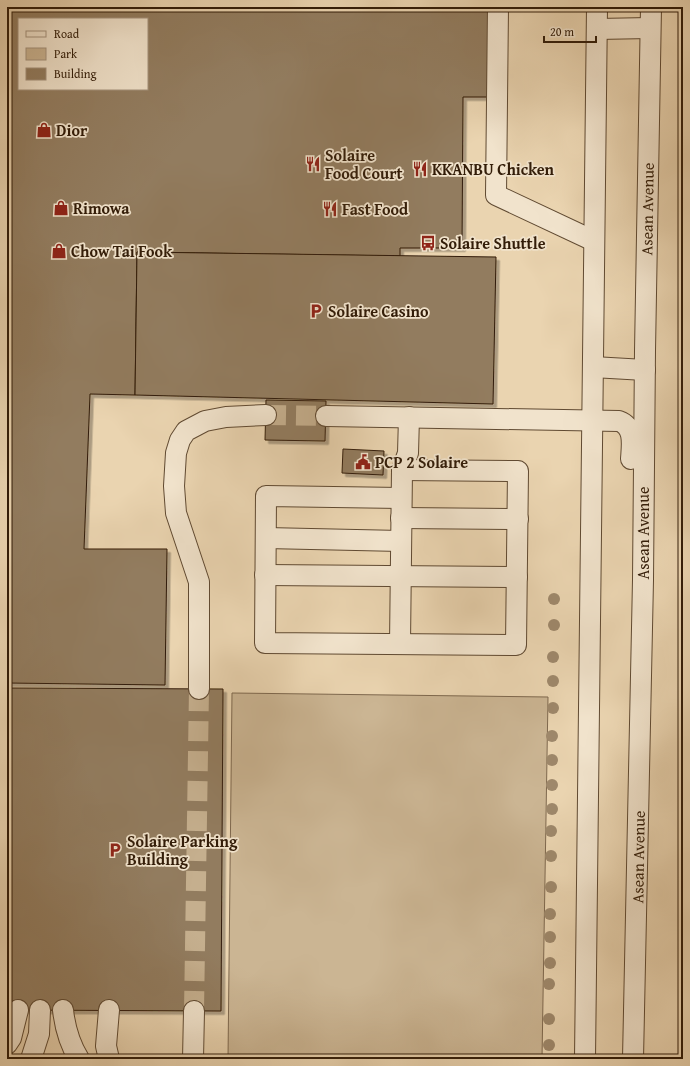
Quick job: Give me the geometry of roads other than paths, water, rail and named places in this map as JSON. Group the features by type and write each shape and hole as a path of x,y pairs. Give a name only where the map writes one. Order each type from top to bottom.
{"street":[{"path":"498,7 496,195 594,241"},
{"path":"585,1059 597,7"},
{"name":"Asean Avenue","path":"633,1059 643,580 651,7"},
{"path":"597,29 650,28"},
{"path":"593,367 645,370"},
{"path":"400,644 402,470 408,453 413,414"},
{"path":"326,416 413,414 619,421 626,425 630,430 632,444 631,555 643,580"},
{"path":"199,689 199,582 176,513 174,486 176,453 180,440 186,431 205,421 226,417 266,415"},
{"path":"401,498 266,496 265,642 516,645 518,471 402,470"},
{"path":"401,518 518,519"},
{"path":"266,538 401,541"},
{"path":"265,574 517,577"},
{"path":"7,1044 11,1038 18,1010"},
{"path":"31,1059 39,1034 40,1010"},
{"path":"63,1010 65,1030 70,1044 79,1059"},
{"path":"109,1010 106,1046 109,1059"},
{"path":"193,1059 194,1011"}],"tunnel":[{"path":"266,415 326,416"},
{"path":"194,1011 199,689"}],"place":[{"name":"Dior","path":"44,130"},
{"name":"Solaire Food Court","path":"313,164"},
{"name":"KKANBU Chicken","path":"420,169"},
{"name":"Rimowa","path":"61,208"},
{"name":"Fast Food","path":"330,209"},
{"name":"Solaire Shuttle","path":"428,243"},
{"name":"Chow Tai Fook","path":"59,251"},
{"name":"Solaire Casino","path":"316,311"},
{"name":"PCP 2 Solaire","path":"363,462"},
{"name":"Solaire Parking Building","path":"115,850"}]}
